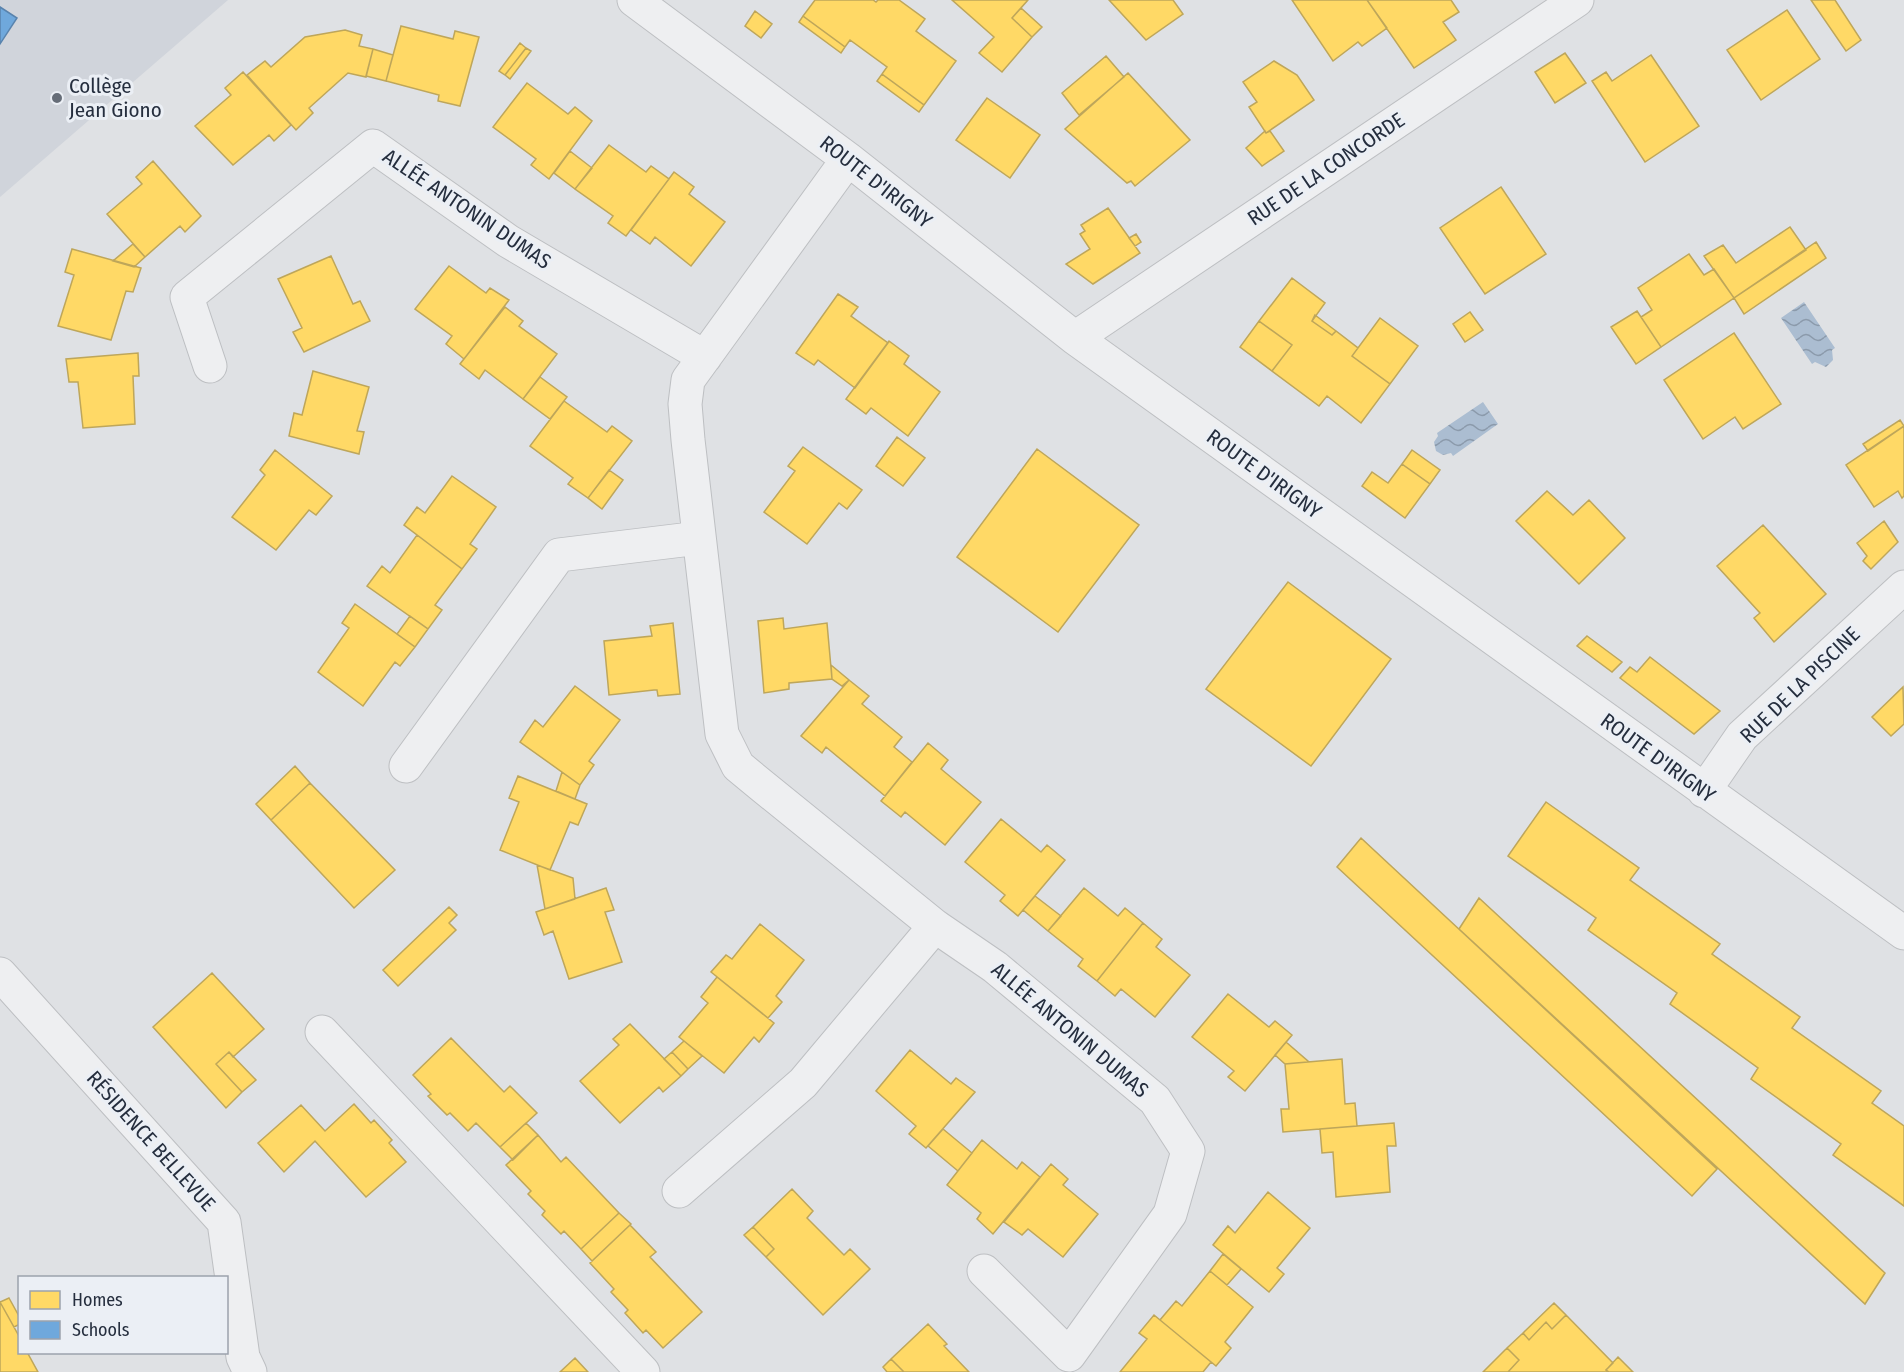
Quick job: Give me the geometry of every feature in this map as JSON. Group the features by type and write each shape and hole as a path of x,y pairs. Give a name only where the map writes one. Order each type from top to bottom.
{"street":[{"name":"ROUTE D'IRIGNY","path":"634,0 848,159 1075,338 1904,933"},
{"name":"RUE DE LA CONCORDE","path":"1075,338 1577,0"},
{"name":"ALLÉE ANTONIN DUMAS","path":"210,366 188,297 373,146 508,241 705,357"},
{"name":"ALLÉE ANTONIN DUMAS","path":"848,159 688,380 685,404 722,734 738,766 935,926 995,967 1155,1100 1188,1151 1170,1214 1069,1355 984,1271"},
{"path":"406,766 559,555 699,538"},
{"name":"RUE DE LA PISCINE","path":"1704,791 1742,736 1904,587"},
{"path":"679,1191 803,1083 935,926"},
{"name":"RÉSIDENCE BELLEVUE","path":"0,974 224,1222 243,1357 250,1372"},
{"path":"321,1032 643,1372"}],"shaded area":[{"name":"Collège Jean Giono","path":"0,0 228,0 0,197"}],"water":[{"path":"1804,302 1835,348 1832,350 1833,360 1826,367 1815,362 1812,364 1781,318"},
{"path":"1483,402 1498,424 1453,456 1451,453 1443,455 1436,451 1434,442 1438,436 1437,433"}],"building: Homes":[{"path":"815,0 873,0 876,2 878,0 899,0 925,19 916,31 956,61 924,105 882,74 887,67 850,40 845,47 803,16"},
{"path":"952,0 1028,0 1012,18 1032,37 1002,72 979,53 994,37"},
{"path":"1109,0 1173,0 1183,14 1146,40"},
{"path":"1292,0 1367,0 1387,28 1362,46 1358,42 1333,61"},
{"path":"1367,0 1451,0 1459,12 1443,22 1456,40 1414,68"},
{"path":"1811,0 1835,0 1861,40 1846,51"},
{"path":"1021,8 1042,27 1032,37 1012,18"},
{"path":"1787,10 1820,59 1761,100 1727,50"},
{"path":"755,11 772,24 761,38 745,26"},
{"path":"803,16 845,47 841,53 799,22"},
{"path":"401,26 453,39 455,31 479,37 460,106 438,101 439,95 386,81"},
{"path":"345,30 362,35 359,46 373,49 366,77 348,73 309,108 313,113 296,130 247,75 265,61 271,67 305,37"},
{"path":"520,43 526,48 505,75 499,71"},
{"path":"526,48 531,51 510,79 505,75"},
{"path":"373,49 393,55 386,81 366,76"},
{"path":"1565,53 1586,83 1555,103 1535,72"},
{"path":"1651,55 1699,126 1645,162 1592,81 1606,72 1612,81"},
{"path":"1106,56 1124,77 1079,115 1062,93"},
{"path":"1274,61 1297,75 1314,100 1266,133 1249,107 1257,102 1243,82"},
{"path":"243,72 291,125 274,141 269,135 233,165 195,126 231,95 225,88"},
{"path":"1128,73 1190,140 1135,186 1131,181 1127,183 1065,129"},
{"path":"882,74 924,105 919,112 877,81"},
{"path":"527,83 568,114 575,107 592,121 549,179 531,165 536,159 493,127"},
{"path":"987,98 1040,135 1010,178 956,140"},
{"path":"1265,131 1266,133 1270,131 1284,151 1262,166 1246,148"},
{"path":"609,145 646,172 651,166 669,179 626,236 608,223 613,216 575,189"},
{"path":"570,151 592,168 575,189 554,173"},
{"path":"153,161 201,216 185,232 180,226 145,257 107,214 142,184 136,177"},
{"path":"674,172 694,187 689,194 725,222 691,266 655,237 650,244 631,230"},
{"path":"1501,187 1546,254 1485,294 1440,228"},
{"path":"1108,208 1140,253 1093,284 1066,264 1090,249 1080,234 1085,231 1081,225"},
{"path":"1790,227 1806,250 1734,298 1704,256 1723,245 1736,263"},
{"path":"1136,234 1141,242 1135,246 1129,238"},
{"path":"1816,242 1826,258 1744,314 1734,298"},
{"path":"133,244 145,257 134,267 113,261"},
{"path":"72,249 141,268 133,292 126,291 111,340 58,326 74,275 65,272"},
{"path":"1689,254 1704,275 1714,269 1734,298 1661,347 1641,317 1652,310 1638,288"},
{"path":"331,256 353,304 360,301 370,321 304,352 293,332 302,328 278,279"},
{"path":"449,266 486,293 490,288 509,300 464,359 446,344 452,336 415,309"},
{"path":"1292,278 1325,303 1312,321 1332,335 1336,331 1358,348 1352,356 1390,384 1361,423 1327,396 1319,406 1272,371 1292,345 1259,321"},
{"path":"838,294 858,307 851,316 888,343 855,388 818,360 814,365 796,353"},
{"path":"505,307 523,321 519,326 557,354 523,399 485,370 479,379 460,364"},
{"path":"1637,311 1661,347 1636,364 1611,327"},
{"path":"1470,312 1483,330 1465,342 1453,324"},
{"path":"1315,315 1336,331 1332,335 1312,321"},
{"path":"1380,318 1418,346 1390,384 1352,356"},
{"path":"1259,321 1292,345 1272,371 1240,347"},
{"path":"1734,333 1781,404 1743,429 1735,417 1703,439 1664,380"},
{"path":"889,341 909,356 904,364 940,392 908,436 871,408 866,414 846,399"},
{"path":"138,353 139,376 133,376 135,424 83,428 78,382 69,382 66,359"},
{"path":"313,371 369,387 357,431 364,432 359,454 289,436 294,413 302,415"},
{"path":"540,377 567,397 550,419 523,399"},
{"path":"564,401 607,432 612,426 632,441 588,498 568,484 573,478 530,446"},
{"path":"1900,420 1904,426 1868,451 1863,444"},
{"path":"1904,426 1904,496 1902,498 1898,491 1874,507 1846,465"},
{"path":"897,437 925,458 903,486 876,466"},
{"path":"803,447 862,490 847,509 839,503 807,544 764,512 795,471 788,466"},
{"path":"1037,449 1139,525 1058,632 957,557"},
{"path":"275,450 332,496 316,515 309,510 276,550 232,517 265,475 260,470"},
{"path":"1412,450 1440,470 1430,484 1402,464"},
{"path":"1402,464 1430,484 1405,518 1362,486 1372,472 1388,483"},
{"path":"609,470 623,480 602,509 588,498"},
{"path":"452,476 496,507 470,544 477,549 462,569 404,525 417,507 425,513"},
{"path":"1547,491 1573,515 1589,500 1625,538 1579,584 1516,521"},
{"path":"1884,521 1898,542 1871,569 1863,561 1867,556 1857,543"},
{"path":"1763,525 1826,594 1774,642 1754,618 1760,613 1717,566"},
{"path":"417,535 462,569 435,605 442,610 428,629 367,586 382,566 390,573"},
{"path":"1288,582 1391,659 1311,766 1206,689"},
{"path":"355,604 415,647 400,666 395,662 363,706 318,672 349,628 342,623"},
{"path":"410,616 428,629 415,647 397,634"},
{"path":"783,618 784,629 827,623 832,679 789,683 789,689 764,693 758,621"},
{"path":"673,623 680,694 658,696 657,690 654,690 609,695 604,641 652,636 650,626"},
{"path":"1587,636 1622,662 1612,672 1577,646"},
{"path":"1650,657 1720,711 1694,734 1620,678 1630,667 1637,672"},
{"path":"831,665 849,680 842,686 832,679"},
{"path":"849,680 869,696 862,704 902,737 894,747 912,762 885,796 826,747 822,753 801,736"},
{"path":"575,686 620,720 589,761 594,765 580,785 520,742 535,720 543,727"},
{"path":"1903,687 1904,724 1891,736 1872,717"},
{"path":"928,743 948,760 941,769 981,802 945,845 905,812 901,817 881,801"},
{"path":"295,766 310,783 271,820 256,804"},
{"path":"562,772 580,785 575,799 556,791"},
{"path":"518,776 587,804 578,825 570,822 550,870 500,850 519,802 509,798"},
{"path":"310,783 395,870 354,908 271,820"},
{"path":"1546,802 1639,868 1630,880 1720,944 1712,954 1800,1017 1792,1028 1881,1091 1872,1103 1904,1126 1904,1206 1833,1155 1841,1144 1751,1079 1758,1068 1670,1004 1677,993 1588,930 1596,918 1508,856"},
{"path":"1001,819 1041,852 1047,845 1065,860 1018,916 1000,901 1005,895 965,862"},
{"path":"1361,838 1717,1169 1692,1196 1337,867"},
{"path":"537,865 573,878 575,899 545,909"},
{"path":"606,888 614,910 605,912 622,962 569,979 553,931 544,935 536,912"},
{"path":"1084,888 1118,916 1125,908 1143,923 1097,981 1078,966 1083,959 1048,931"},
{"path":"1035,896 1061,916 1048,931 1023,910"},
{"path":"1479,898 1885,1273 1865,1304 1459,929"},
{"path":"449,907 457,915 449,923 456,930 398,986 383,970"},
{"path":"1143,923 1162,939 1156,947 1190,975 1155,1017 1121,989 1115,996 1097,981"},
{"path":"760,924 804,960 776,996 782,1002 768,1018 711,972 726,955 732,959"},
{"path":"212,973 264,1029 233,1057 229,1052 216,1064 242,1092 226,1108 153,1027"},
{"path":"717,977 774,1023 759,1042 754,1037 724,1073 679,1037 708,1003 701,997"},
{"path":"1228,994 1269,1027 1275,1021 1292,1035 1245,1091 1228,1077 1234,1071 1192,1037"},
{"path":"630,1024 681,1076 663,1092 659,1087 620,1123 580,1081 619,1045 613,1039"},
{"path":"451,1038 504,1092 510,1086 537,1113 500,1147 476,1123 468,1131 450,1113 447,1115 428,1096 431,1094 413,1075"},
{"path":"684,1041 702,1056 688,1069 672,1052"},
{"path":"1286,1042 1309,1062 1285,1064 1275,1055"},
{"path":"910,1050 951,1084 956,1078 975,1092 926,1148 909,1134 916,1126 876,1091"},
{"path":"229,1052 256,1080 242,1092 216,1064"},
{"path":"672,1052 688,1069 681,1076 664,1059"},
{"path":"1342,1059 1345,1104 1355,1103 1357,1126 1283,1132 1281,1109 1289,1109 1285,1064"},
{"path":"354,1104 371,1123 374,1120 392,1140 389,1143 406,1162 366,1197 315,1141 284,1172 258,1143 301,1105 325,1131"},
{"path":"526,1123 538,1135 513,1160 500,1147"},
{"path":"1394,1123 1396,1146 1387,1146 1390,1192 1336,1197 1333,1152 1322,1153 1320,1129"},
{"path":"943,1129 972,1153 958,1171 928,1146"},
{"path":"538,1135 561,1162 566,1157 619,1213 581,1249 564,1231 561,1234 542,1215 545,1211 528,1194 531,1191 506,1165"},
{"path":"982,1140 1017,1169 1022,1162 1040,1177 993,1234 977,1219 981,1213 947,1185"},
{"path":"1051,1164 1068,1179 1063,1185 1098,1214 1063,1257 1028,1229 1022,1235 1004,1222"},
{"path":"792,1189 813,1211 807,1218 844,1255 850,1249 870,1269 823,1315 766,1257 774,1249 753,1227"},
{"path":"1268,1192 1310,1228 1277,1268 1284,1274 1269,1292 1213,1245 1228,1226 1235,1233"},
{"path":"619,1213 631,1224 592,1261 581,1249"},
{"path":"630,1225 656,1252 650,1257 702,1312 663,1348 646,1330 643,1333 625,1313 628,1310 611,1292 614,1289 590,1263"},
{"path":"753,1227 774,1249 766,1257 744,1235"},
{"path":"1223,1254 1241,1269 1227,1285 1210,1271"},
{"path":"1210,1271 1253,1307 1225,1342 1231,1348 1216,1366 1160,1320 1176,1301 1182,1306"},
{"path":"9,1298 18,1314 18,1325 14,1327 0,1302"},
{"path":"0,1302 18,1334 18,1354 28,1354 38,1372 0,1372"},
{"path":"1554,1303 1566,1315 1552,1329 1546,1322 1529,1340 1523,1333"},
{"path":"1154,1315 1211,1362 1203,1372 1120,1372 1147,1339 1139,1333"},
{"path":"1566,1315 1613,1363 1606,1370 1609,1372 1508,1372 1519,1360 1507,1348 1523,1333 1529,1340 1546,1322 1552,1329"},
{"path":"928,1324 947,1344 944,1346 969,1372 904,1372 891,1359"},
{"path":"1507,1348 1519,1360 1508,1372 1483,1372"},
{"path":"1618,1357 1633,1372 1606,1370"},
{"path":"575,1358 588,1372 560,1372"},
{"path":"891,1359 904,1372 887,1372 883,1367"}],"building: Schools":[{"path":"0,7 17,18 0,44"}],"place":[{"name":"Collège Jean Giono","path":"57,98"}]}
